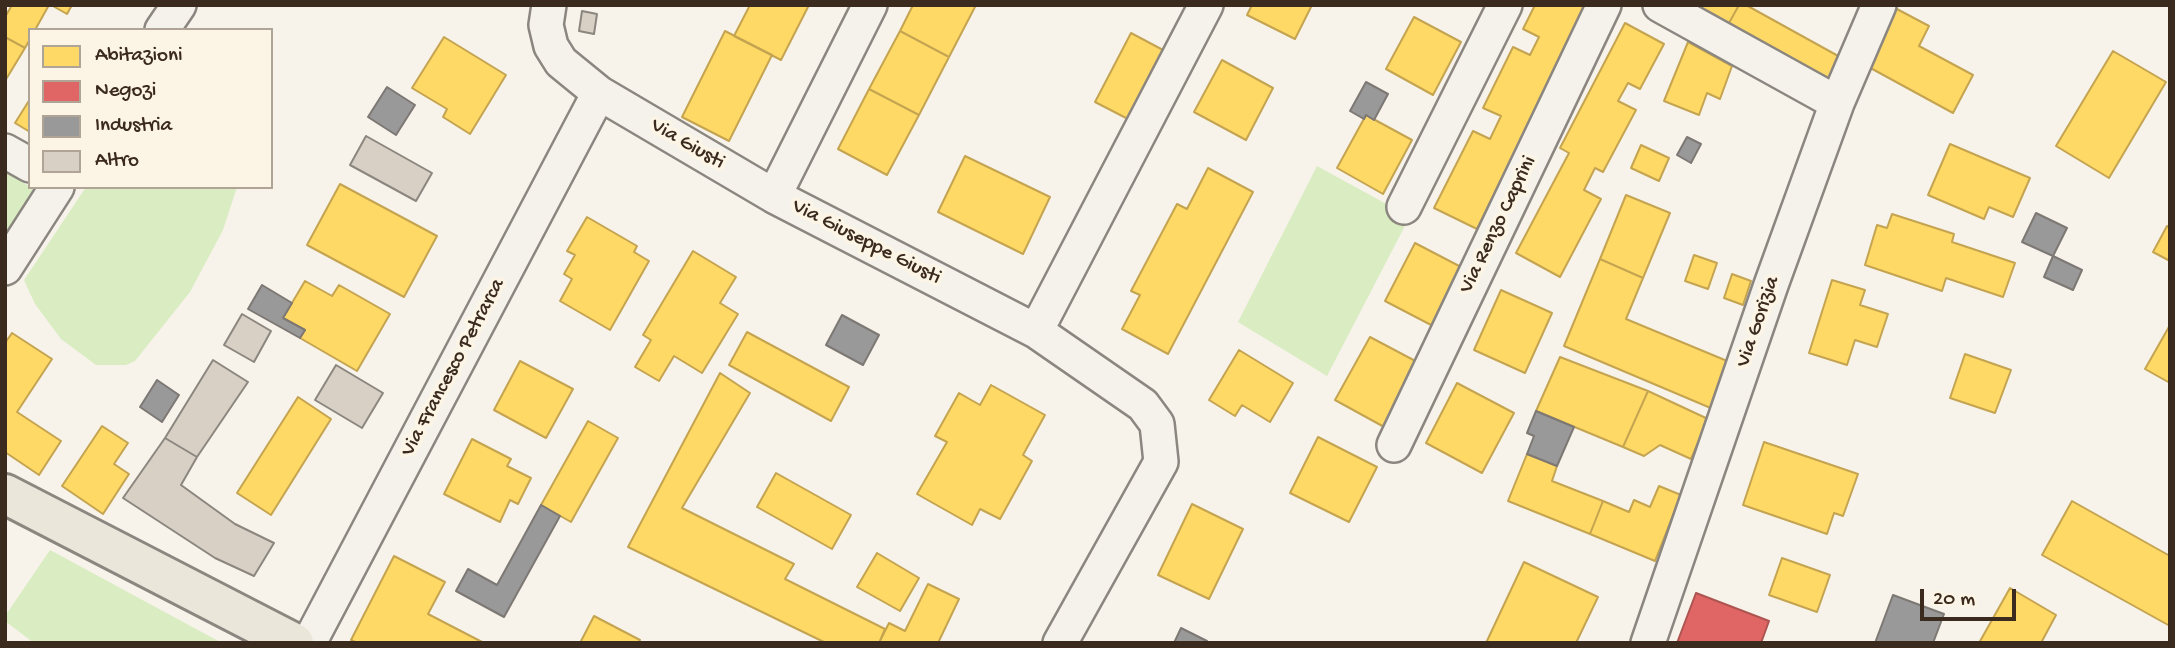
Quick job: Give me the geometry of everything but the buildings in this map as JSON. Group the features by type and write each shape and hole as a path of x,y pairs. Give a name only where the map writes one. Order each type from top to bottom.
{"main road":[{"path":"5,494 293,643"}],"street":[{"path":"163,28 179,5"},
{"name":"Via Giusti","path":"549,5 546,25 551,46 561,62 599,93 774,196"},
{"name":"Via Giuseppe Giusti","path":"870,5 774,196 1036,331 1143,405 1157,424 1161,462 1060,643"},
{"path":"1036,331 1206,5"},
{"path":"1404,206 1504,5"},
{"name":"Via Renzo Caprini","path":"1394,445 1604,5"},
{"path":"1660,5 1837,103"},
{"name":"Via Gorizia","path":"1648,643 1771,285 1837,103 1879,5"},
{"name":"Via Francesco Petrarca","path":"309,643 599,93"},
{"path":"5,151 28,164"},
{"path":"5,268 56,189"}],"green space":[{"path":"1317,166 1390,206 1408,220 1327,376 1238,322"},
{"path":"5,172 28,185 28,189 41,193 5,244"},
{"path":"85,189 236,189 223,230 190,292 135,361 126,365 96,365 61,339 35,304 24,280"},
{"path":"50,550 222,643 34,643 5,621 5,616"}]}
